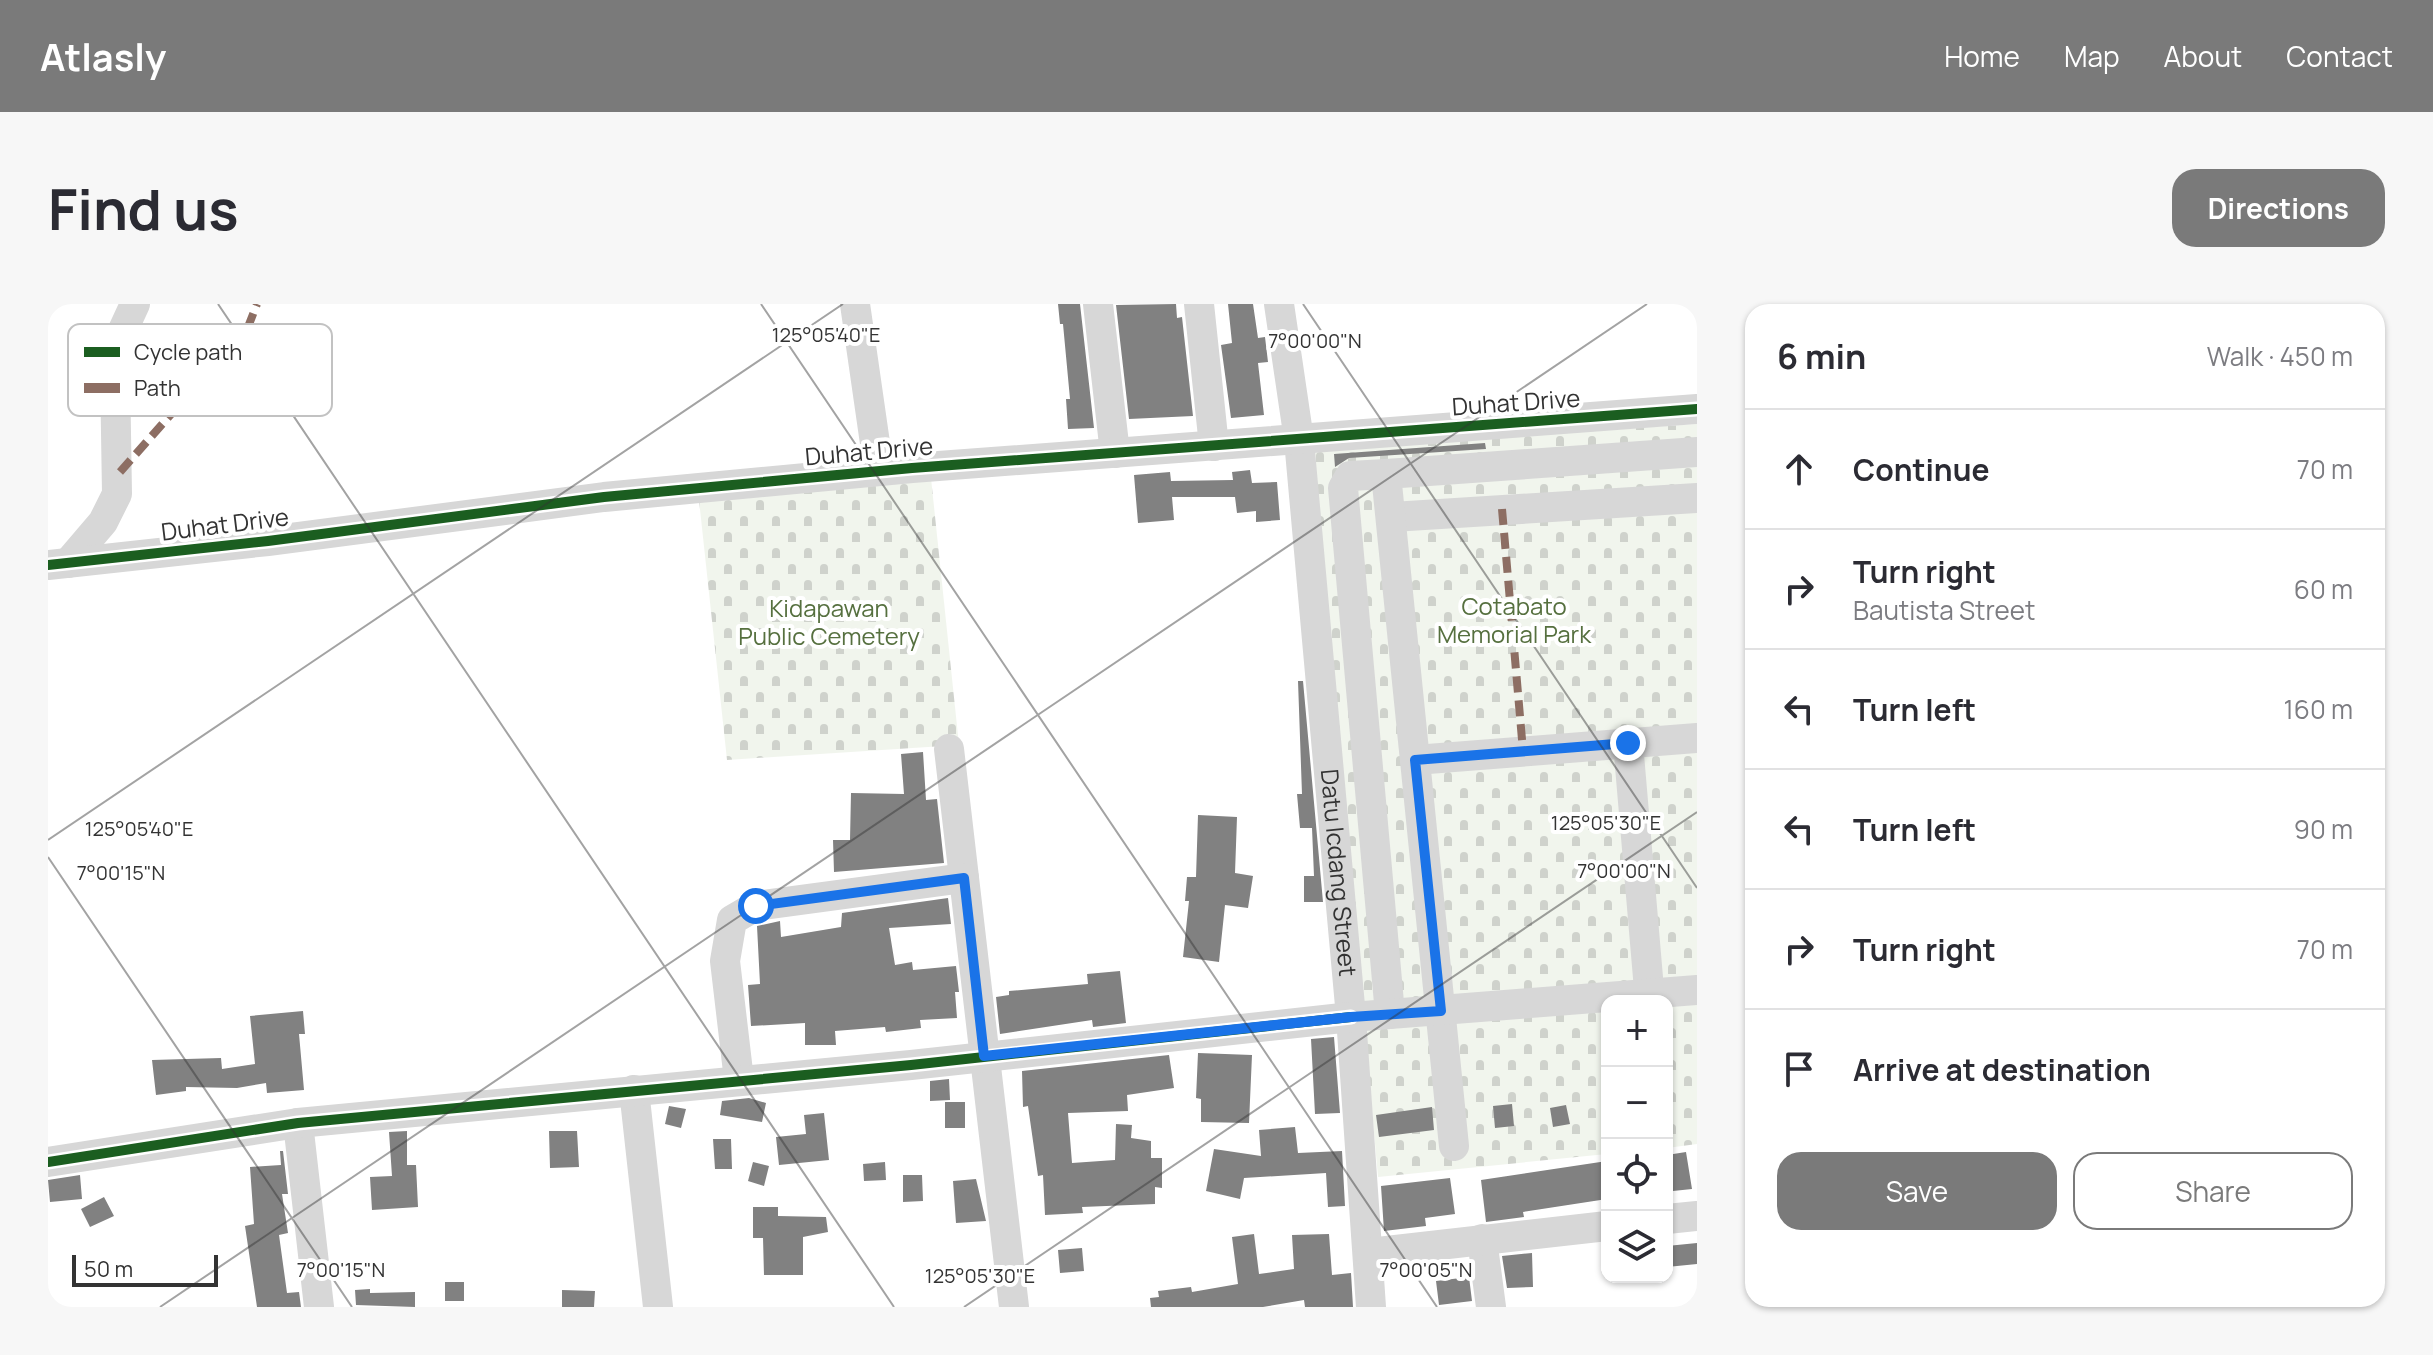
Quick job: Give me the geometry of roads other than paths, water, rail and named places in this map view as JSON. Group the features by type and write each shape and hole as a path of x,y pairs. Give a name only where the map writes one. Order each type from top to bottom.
{"street":[{"path":"126,324 135,304"},
{"path":"855,304 879,471"},
{"path":"1098,304 1115,453"},
{"path":"1199,304 1214,446"},
{"name":"Datu Icdang Street","path":"1279,304 1299,440 1351,1017 1371,1307"},
{"name":"Duhat Drive","path":"58,564 604,497 879,471 1697,409"},
{"path":"58,564 103,522 117,494 116,416"},
{"path":"1390,1014 1343,488 1345,480 1355,475 1697,452"},
{"path":"1386,474 1454,1146"},
{"path":"1392,517 1697,498"},
{"path":"1415,760 1697,738"},
{"path":"1628,743 1650,995"},
{"path":"949,749 1014,1307"},
{"path":"739,1080 725,961 732,920 756,906 964,878"},
{"path":"1663,995 1697,990"},
{"path":"48,1162 298,1123 1351,1017 1601,1000"},
{"path":"634,1090 658,1307"},
{"path":"298,1123 319,1307"},
{"path":"1673,1218 1697,1216"},
{"path":"1369,1253 1601,1227"},
{"path":"1482,1239 1491,1307"}],"park label":[{"name":"Cotabato Memorial Park","path":"1514,621"},
{"name":"Kidapawan Public Cemetery","path":"829,623"}]}
